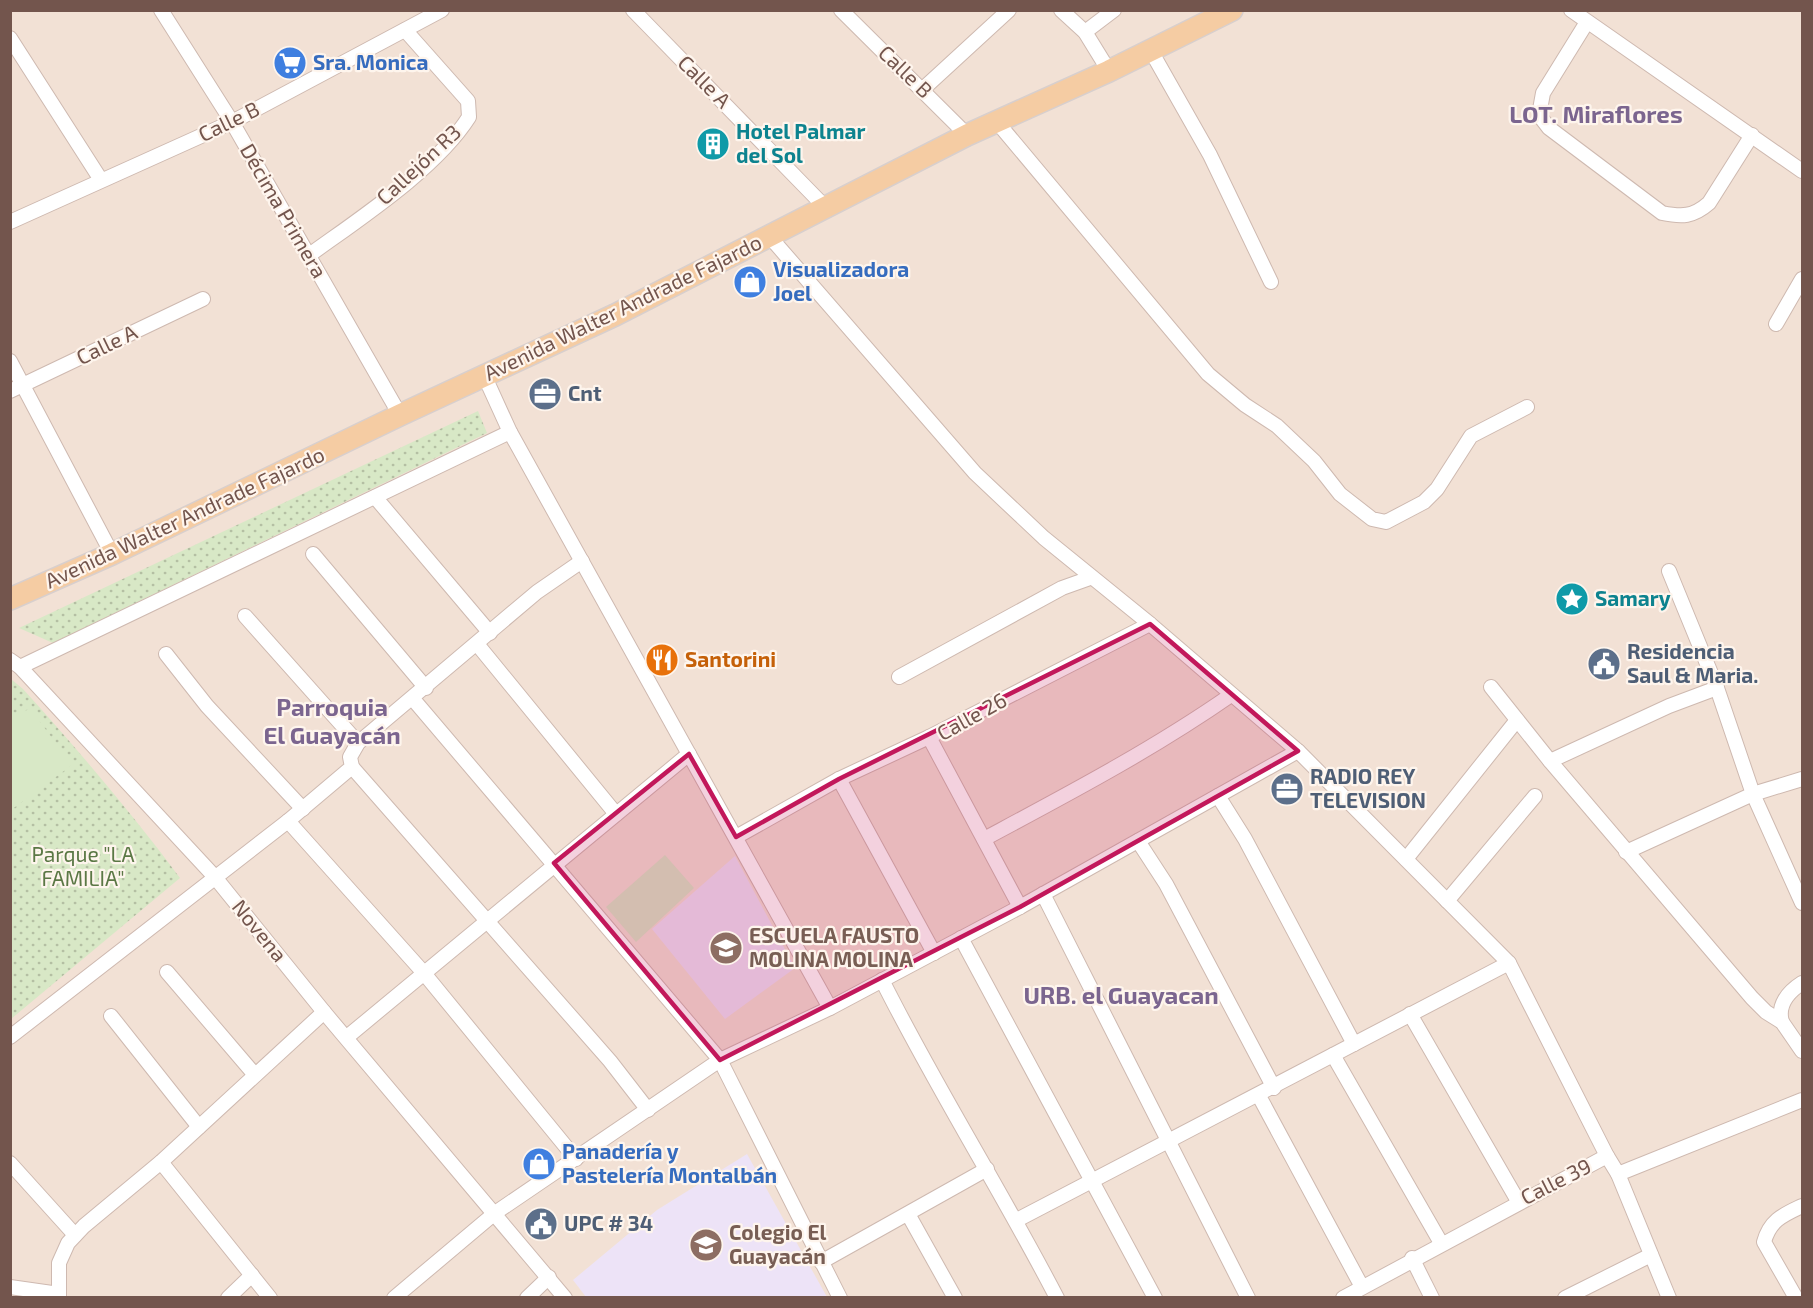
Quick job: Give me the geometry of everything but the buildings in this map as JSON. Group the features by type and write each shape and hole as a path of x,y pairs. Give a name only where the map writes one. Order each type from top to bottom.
{"main road":[{"name":"Avenida Walter Andrade Fajardo","path":"10,599 112,554 484,375 770,237 824,206 967,135 1109,71 1232,10"}],"street":[{"name":"Décima Primera","path":"161,10 232,122 400,415"},
{"name":"Calle B","path":"10,222 232,122 442,10"},
{"name":"Calle A","path":"633,10 824,206"},
{"name":"Calle B","path":"841,10 967,135"},
{"path":"923,90 1009,10"},
{"path":"1061,10 1086,32 1109,71"},
{"path":"1086,32 1114,10"},
{"path":"1571,10 1803,171"},
{"path":"1587,22 1544,93 1539,115 1549,128 1662,213 1685,217 1700,211 1709,203 1752,135"},
{"name":"Callejón R3","path":"308,256 395,192 445,146 469,117 468,101 405,30"},
{"path":"10,38 101,180"},
{"path":"1151,51 1210,155 1271,282"},
{"path":"997,122 1208,374 1245,405 1277,426 1314,461 1340,494 1372,519 1386,522 1424,502 1446,478 1459,452 1471,436 1527,407"},
{"path":"770,237 975,473 1090,578 1149,624 1298,751 1509,963 1607,1155"},
{"path":"1776,324 1803,279"},
{"name":"Calle A","path":"17,388 203,299"},
{"path":"10,361 17,388 112,554"},
{"path":"484,375 510,432 830,1008"},
{"path":"15,664 510,432"},
{"path":"375,497 490,633"},
{"path":"313,554 426,688"},
{"path":"582,561 537,592 413,699 358,743 350,757 352,767 610,1061 648,1110"},
{"path":"1669,571 1717,688 1753,794 1803,903"},
{"path":"899,677 1062,588 1090,578"},
{"path":"244,616 358,743"},
{"name":"Calle 26","path":"1020,907 929,737 1149,624"},
{"path":"477,644 616,814"},
{"path":"166,654 207,706 303,809"},
{"name":"Novena","path":"15,664 214,876 324,1012 565,1298"},
{"path":"1491,687 1626,852 1752,998 1766,1012 1782,1022"},
{"path":"1550,761 1669,706 1717,688"},
{"path":"984,839 1113,770 1182,729 1231,695"},
{"path":"413,699 720,1060 840,1298"},
{"path":"1406,859 1517,720"},
{"path":"736,837 839,779 929,737"},
{"path":"394,1298 495,1213 720,1060 830,1008 934,953 1298,751"},
{"path":"347,1037 554,863 689,754"},
{"path":"10,1037 214,876 288,821 352,767"},
{"path":"839,779 934,953"},
{"path":"1626,852 1753,794 1803,779"},
{"path":"1218,796 1245,839 1354,1044"},
{"path":"1447,901 1535,796"},
{"path":"288,821 423,972 576,1159"},
{"path":"1138,841 1166,884 1274,1088"},
{"path":"1043,894 1248,1298"},
{"path":"961,938 1094,1181 1155,1298"},
{"path":"1017,1220 1259,1096 1509,963"},
{"path":"167,972 255,1075"},
{"path":"882,980 916,1046 1017,1220 1057,1298"},
{"path":"1803,983 1794,988 1782,1003 1779,1014 1782,1022 1803,1051"},
{"path":"10,1287 59,1296 59,1263 68,1243 75,1235 161,1162 324,1012"},
{"path":"1410,1014 1518,1201"},
{"path":"111,1016 199,1127"},
{"path":"1333,1055 1441,1243"},
{"path":"1259,1096 1362,1287"},
{"name":"Calle 39","path":"1343,1298 1412,1258 1607,1155 1618,1174 1803,1100"},
{"path":"10,1162 75,1235"},
{"path":"161,1162 270,1298"},
{"path":"821,1262 987,1169"},
{"path":"1618,1174 1669,1298"},
{"path":"1796,1298 1764,1242 1768,1228 1778,1217 1803,1206"},
{"path":"908,1214 955,1298"},
{"path":"1565,1298 1651,1255"},
{"path":"1412,1258 1432,1298"},
{"path":"228,1298 252,1275"},
{"path":"527,1298 549,1277"}],"highlighted area":[{"path":"1150,624 1298,751 1020,907 720,1060 554,863 689,754 736,837 839,779"}],"shaded area":[{"path":"10,11 1802,11 1802,1297 11,1297"},
{"name":"ESCUELA FAUSTO MOLINA MOLINA","path":"735,856 795,968 725,1019 652,929"},
{"name":"Colegio El Guayacán","path":"747,1154 827,1297 586,1297 573,1280 657,1210"}],"green space":[{"path":"478,411 487,433 53,643 19,628"},
{"name":"Parque \"LA FAMILIA\"","path":"11,679 23,689 84,758 180,878 11,1019"},
{"path":"30,708 72,765 11,810 11,720"},
{"path":"665,855 694,888 636,942 606,907"}],"place":[{"name":"Sra. Monica","path":"290,63"},
{"name":"Hotel Palmar del Sol","path":"713,144"},
{"name":"Visualizadora Joel","path":"750,282"},
{"name":"Cnt","path":"545,394"},
{"name":"Samary","path":"1572,599"},
{"name":"Santorini","path":"662,660"},
{"name":"Residencia Saul & Maria.","path":"1604,664"},
{"name":"RADIO REY TELEVISION","path":"1287,789"},
{"name":"ESCUELA FAUSTO MOLINA MOLINA","path":"726,948"},
{"name":"Panadería y Pastelería Montalbán","path":"539,1164"},
{"name":"UPC # 34","path":"541,1224"},
{"name":"Colegio El Guayacán","path":"706,1245"}],"district":[{"name":"LOT. Miraflores","path":"1596,115"},
{"name":"Parroquia El Guayacán","path":"332,722"},
{"name":"URB. el Guayacan","path":"1121,996"}]}
